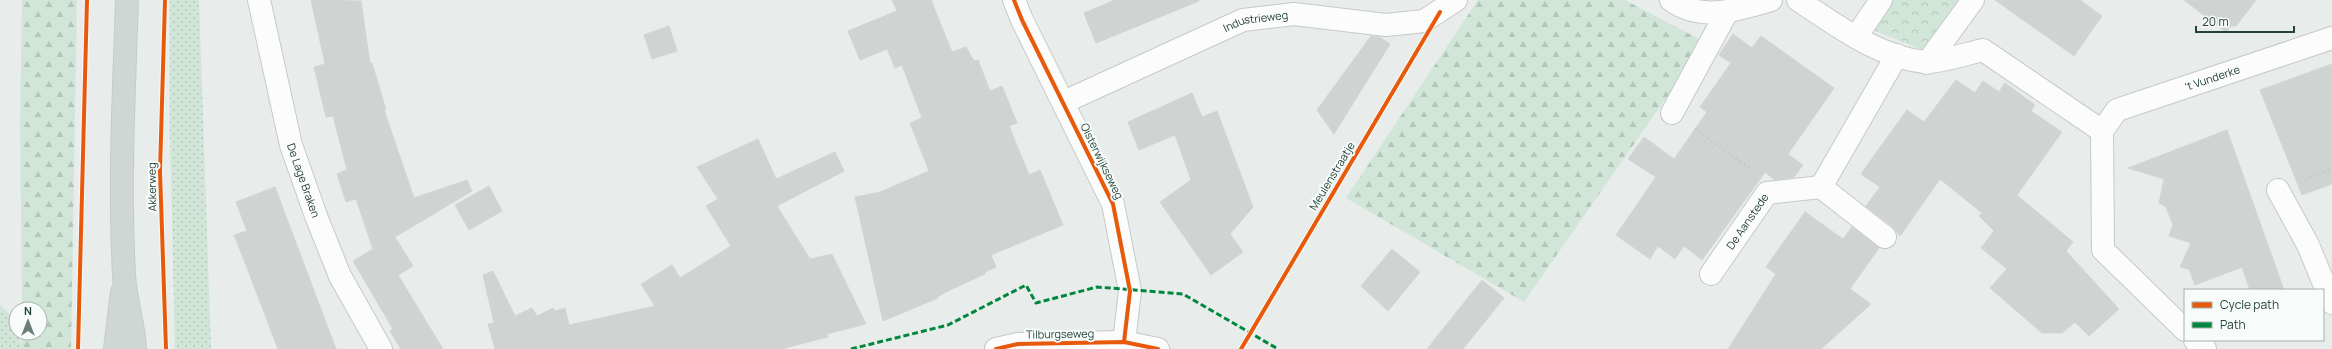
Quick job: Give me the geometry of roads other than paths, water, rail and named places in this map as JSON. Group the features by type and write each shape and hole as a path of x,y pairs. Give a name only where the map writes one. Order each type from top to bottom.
{"main road":[{"path":"115,349 124,276 122,146 127,0"},
{"path":"124,276 134,331 135,349"}],"street":[{"name":"De Lage Braken","path":"259,0 291,145 340,276 381,349"},
{"name":"Oisterwijkseweg","path":"1014,0 1022,20 1064,102 1113,204 1130,291 1124,342"},
{"name":"Industrieweg","path":"1064,102 1243,20 1294,14 1386,25 1424,22 1456,0"},
{"path":"1671,0 1678,5 1702,13 1727,12 1771,0"},
{"path":"1798,0 1856,37 1897,55 1927,62 1983,50 2102,131 2103,250 2184,329"},
{"path":"1856,37 1881,0"},
{"path":"1927,62 1973,0"},
{"path":"1672,113 1727,12"},
{"name":"'t Vunderke","path":"2102,131 2117,110 2332,38"},
{"path":"1885,237 1821,187 1897,55"},
{"name":"De Aanstede","path":"1711,274 1767,193 1821,187"},
{"path":"2278,190 2308,245 2332,303"},
{"path":"2196,341 2204,349"},
{"name":"Tilburgseweg","path":"996,349 1018,344 1124,342 1158,349"}]}
